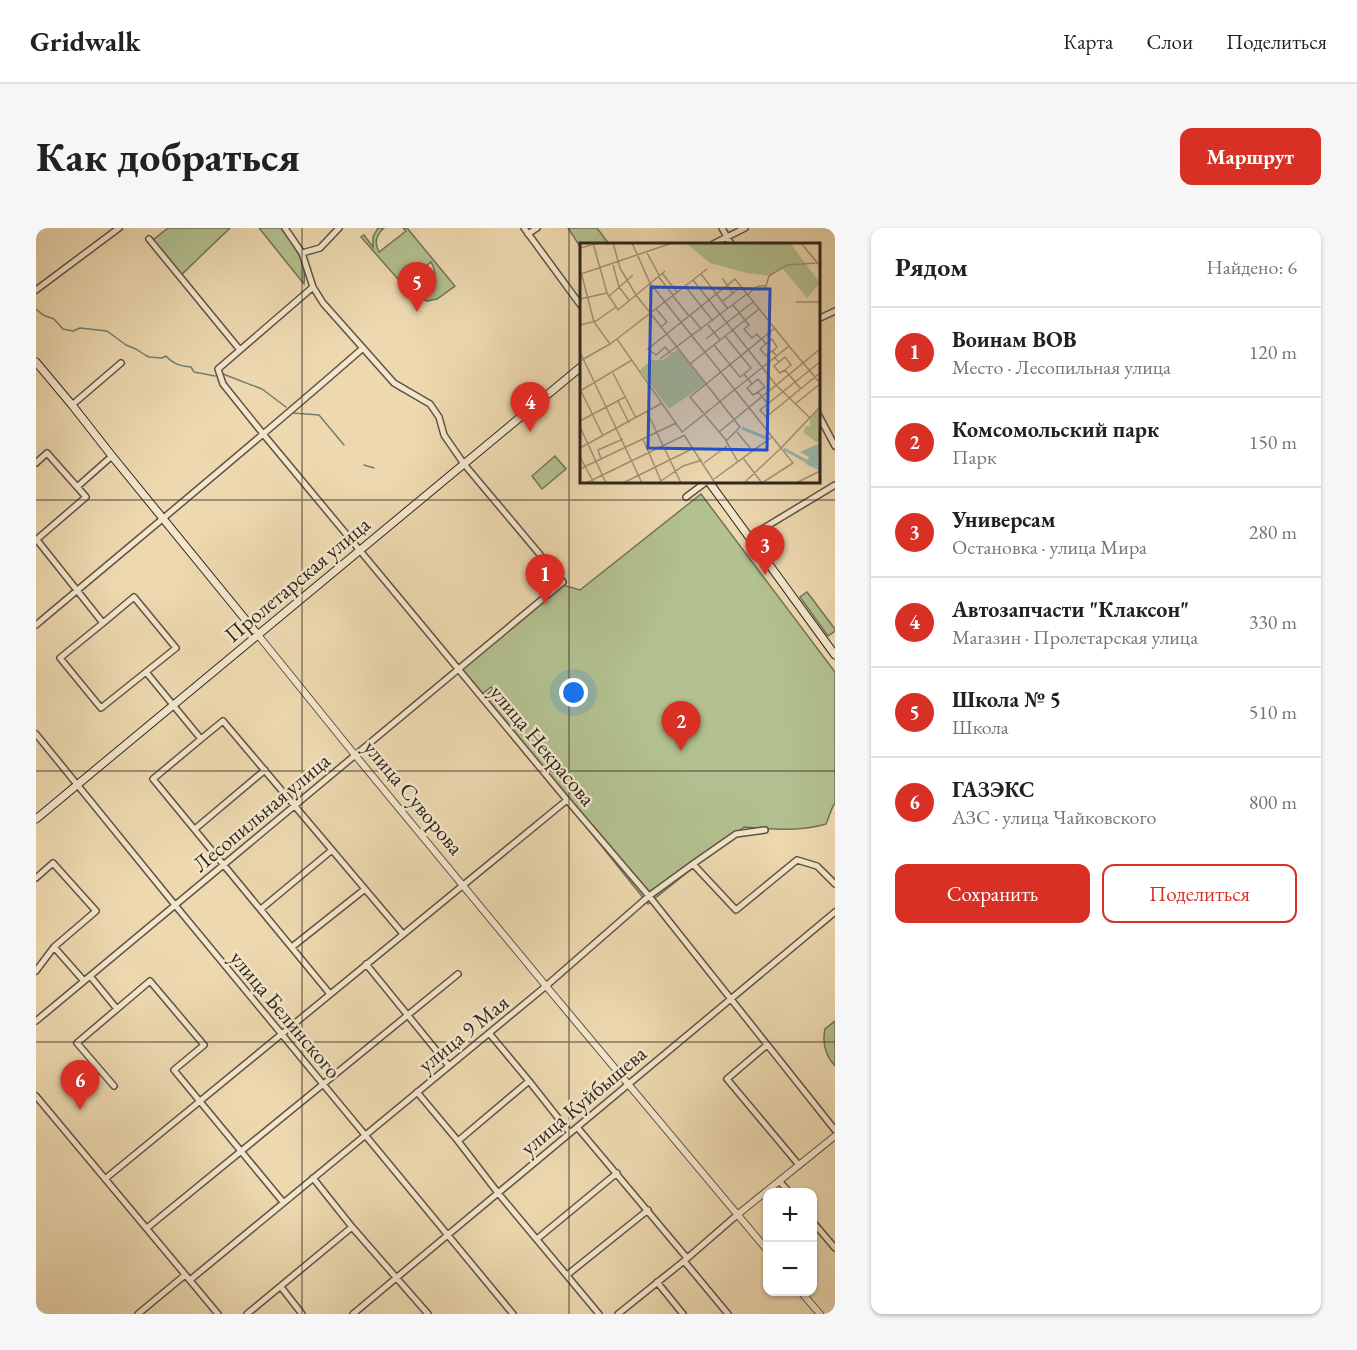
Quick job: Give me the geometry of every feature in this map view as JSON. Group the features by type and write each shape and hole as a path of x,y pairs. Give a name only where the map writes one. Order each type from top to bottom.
{"main road":[{"name":"улица Суворова","path":"36,362 258,634"},
{"name":"Пролетарская улица","path":"36,819 170,703 258,634 580,368"},
{"path":"708,483 835,655"}],"street":[{"path":"36,290 119,228"},
{"path":"285,228 302,253 313,287 323,303 394,383 430,404 439,417 444,435 464,464"},
{"path":"302,253 320,248 339,228"},
{"path":"524,228 580,304"},
{"path":"528,234 537,228"},
{"path":"722,228 730,243"},
{"path":"715,243 745,228"},
{"path":"149,239 240,350 313,287"},
{"path":"820,319 835,311"},
{"path":"36,625 264,435 363,348"},
{"name":"улица Некрасова","path":"240,350 218,369 223,384 649,896 835,1130"},
{"path":"72,405 121,363"},
{"path":"820,416 835,446"},
{"path":"36,463 47,453 86,497 36,540 103,623"},
{"path":"77,487 112,456"},
{"name":"Лесопильная улица","path":"36,1021 562,582 464,464"},
{"path":"686,497 706,483"},
{"path":"749,537 835,485"},
{"path":"134,597 176,648 146,672 101,708 60,658 134,597"},
{"name":"улица Суворова","path":"258,634 355,755 763,1245"},
{"path":"146,672 201,739"},
{"path":"330,994 153,779 201,739 223,721 403,934"},
{"name":"улица Белинского","path":"36,734 364,1136 513,1314"},
{"path":"195,829 265,770"},
{"path":"105,1179 567,800"},
{"name":"улица 9 Мая","path":"138,1314 283,1203 546,986 649,896 736,834 765,830"},
{"path":"261,909 332,850"},
{"path":"693,864 736,910 797,860 817,866 835,884"},
{"path":"36,878 53,863 96,911 54,947 36,971"},
{"path":"292,947 365,889"},
{"name":"улица Куйбышева","path":"353,1314 835,912"},
{"path":"54,947 84,981"},
{"path":"366,964 449,1066"},
{"path":"147,1228 458,974"},
{"path":"90,976 117,1009"},
{"path":"114,1086 77,1042 150,981 204,1045 174,1070 283,1203"},
{"path":"489,1033 570,1133"},
{"path":"767,1045 727,1079 799,1166"},
{"path":"458,1141 529,1081"},
{"path":"417,1092 599,1314"},
{"path":"36,1096 218,1314"},
{"path":"578,1126 648,1210 728,1314"},
{"path":"618,1314 835,1136"},
{"path":"537,1239 617,1173"},
{"path":"313,1178 352,1227 428,1314"},
{"path":"780,1182 785,1188"},
{"path":"567,1275 648,1210"},
{"path":"817,1226 835,1248"},
{"path":"247,1314 352,1227"},
{"path":"657,1282 683,1314"},
{"path":"281,1287 302,1314"},
{"path":"804,1296 820,1314"}],"green space":[{"path":"168,228 230,228 180,276 153,240"},
{"path":"259,228 281,228 295,248 304,268 304,284"},
{"path":"378,228 384,228 377,239 379,252 406,231 403,228 407,228 455,286 437,299 427,301 421,298 416,292 404,286 361,237 364,235 373,247 373,237","holes":["431,262 434,270 433,282 425,289 419,290 405,284"]},
{"path":"568,228 597,228 608,243 580,243 580,246"},
{"path":"555,456 566,469 542,489 532,476"},
{"path":"701,494 835,672 835,804 826,824 816,827 775,829 744,827 648,904 483,698 493,689 491,687 482,694 460,668 563,585 580,590"},
{"path":"807,592 835,629 828,636 800,597"},
{"path":"835,1021 835,1066 825,1049 824,1039 825,1029"}],"waterway":[{"path":"36,309 43,315 54,319 63,329 107,331 126,345 149,357 166,356 177,364 191,367 194,372 215,376"},
{"path":"223,374 262,389 286,407"},
{"path":"292,413 319,415 344,445"},
{"path":"364,465 374,468"}],"place":[{"name":"Школа № 5","path":"417,312"},
{"name":"Автозапчасти \"Клаксон\"","path":"530,432"},
{"name":"Универсам","path":"765,575"},
{"name":"Воинам ВОВ","path":"545,604"},
{"name":"Комсомольский парк","path":"681,751"},
{"name":"ГАЗЭКС","path":"80,1110"}]}
